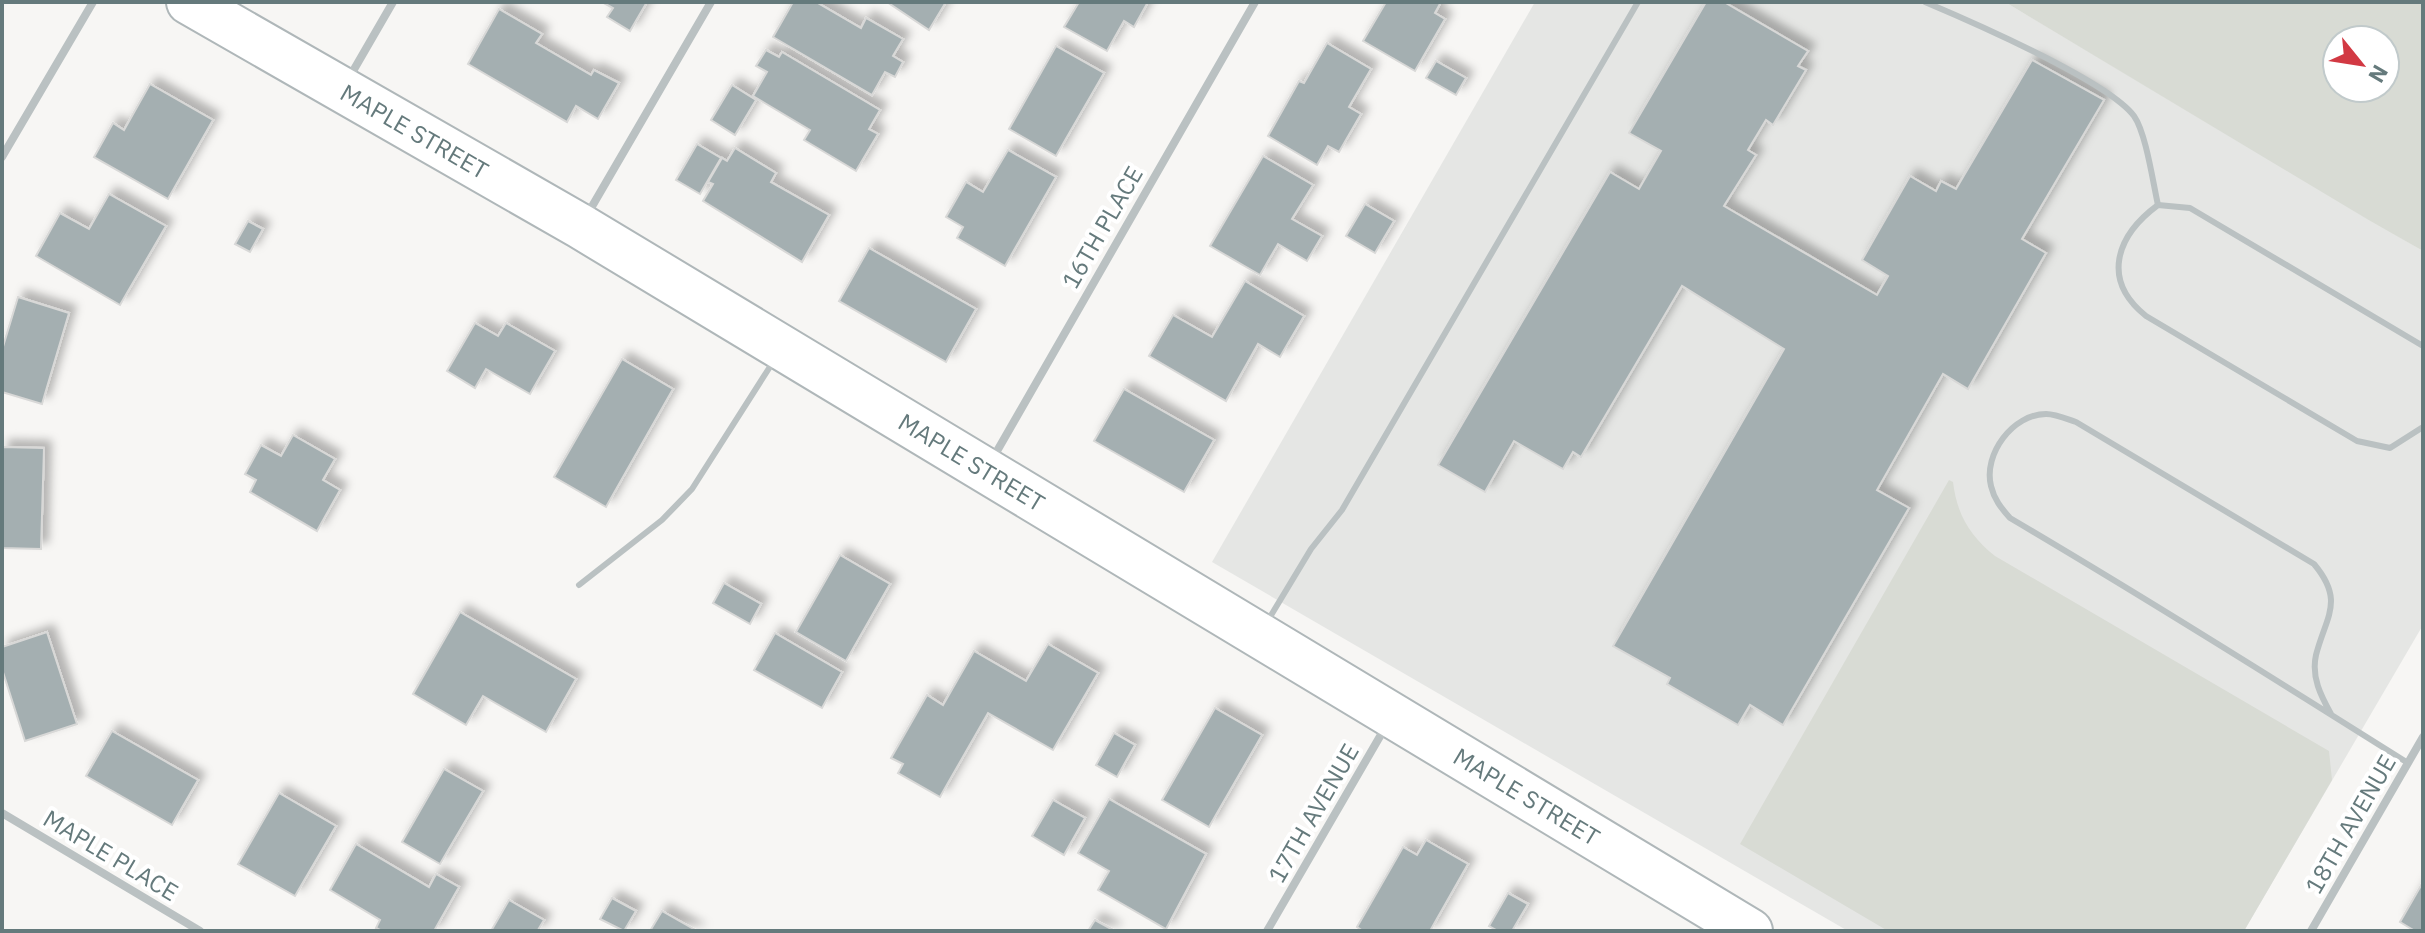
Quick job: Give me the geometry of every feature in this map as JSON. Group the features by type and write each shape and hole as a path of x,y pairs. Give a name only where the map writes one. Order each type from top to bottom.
{"street":[{"path":"2,157 93,2"},
{"name":"MAPLE STREET","path":"189,2 580,226 1750,931"},
{"path":"342,90 393,2"},
{"path":"580,226 711,2"},
{"name":"16TH PLACE","path":"984,472 1255,2"},
{"name":"17TH AVENUE","path":"1267,931 1393,715"},
{"name":"18TH AVENUE","path":"2311,931 2423,737"},
{"name":"MAPLE PLACE","path":"2,813 200,931"}],"lane":[{"path":"1259,635 1311,549 1342,510 1638,2"},
{"path":"1925,2 2073,73 2121,103 2136,119 2158,205"},
{"path":"2423,346 2190,208 2158,205 2134,227 2117,268 2123,293 2132,305 2357,441 2390,448 2423,427"},
{"path":"579,585 662,520 692,489 782,349"},
{"path":"2331,714 2317,689 2316,657 2333,606 2329,581 2314,564 2076,422 2047,414 2033,416 2005,434 1995,451 1990,484 1997,503 2010,518 2200,630 2331,714 2408,763"}],"shaded area":[{"path":"1535,2 2005,2 2423,251 2423,625 2244,931 1848,931 1212,562"},
{"path":"2005,2 2423,2 2423,251 2367,219"},
{"path":"1949,480 1953,482 1966,524 1978,541 1995,556 2329,751 2332,780 2244,931 1888,931 1740,844"}],"building":[{"path":"602,2 647,2 630,31 607,17 613,8"},
{"path":"793,2 816,2 861,28 866,18 903,39 893,56 903,62 895,77 885,72 872,95 773,37"},
{"path":"887,2 946,2 929,30"},
{"path":"1079,2 1148,2 1134,27 1124,21 1107,51 1064,27"},
{"path":"1386,2 1441,2 1435,13 1445,19 1415,71 1363,41"},
{"path":"1706,2 1724,2 1808,51 1798,66 1806,70 1773,125 1766,120 1748,150 1756,155 1724,206 1877,295 1888,276 1862,260 1910,176 1936,191 1941,181 1956,189 2032,60 2104,100 2022,239 2046,253 1968,389 1943,374 1877,490 1909,508 1783,725 1750,705 1738,725 1667,684 1670,678 1613,646 1784,349 1682,286 1581,457 1573,452 1563,469 1514,441 1485,492 1438,465 1610,172 1639,189 1661,151 1629,133"},
{"path":"499,9 542,34 536,43 591,75 594,70 619,83 598,119 576,106 567,122 468,64"},
{"path":"1327,43 1371,69 1349,107 1361,114 1339,152 1328,146 1317,165 1268,136 1299,81 1304,83"},
{"path":"1056,46 1104,73 1056,156 1009,129"},
{"path":"766,50 779,57 782,52 880,110 869,129 878,134 856,171 804,140 810,130 753,96 767,72 756,66"},
{"path":"1436,61 1466,78 1456,95 1426,78"},
{"path":"150,84 213,120 168,199 94,157 113,123 124,130"},
{"path":"732,85 756,100 735,135 711,120"},
{"path":"697,144 721,158 700,194 676,180"},
{"path":"735,148 776,173 771,182 829,215 802,262 703,201 713,184 708,182 722,158 727,161"},
{"path":"1008,150 1056,177 1005,266 957,238 963,227 946,217 966,182 983,192"},
{"path":"1263,156 1313,185 1292,219 1322,236 1307,261 1278,244 1260,275 1210,246"},
{"path":"109,194 166,226 120,305 36,256 60,213 89,229"},
{"path":"1365,204 1394,221 1375,253 1346,236"},
{"path":"248,221 263,229 250,252 235,244"},
{"path":"869,248 976,309 946,362 839,301"},
{"path":"1245,281 1304,316 1280,357 1258,344 1226,401 1149,356 1173,315 1212,337"},
{"path":"18,297 69,313 42,404 2,392 2,350"},
{"path":"475,323 498,336 506,323 555,351 530,394 486,369 475,388 447,371"},
{"path":"622,359 673,389 606,507 554,477"},
{"path":"1124,389 1214,440 1184,492 1094,441"},
{"path":"293,435 335,459 323,480 340,490 317,531 250,492 256,480 245,474 261,445 281,456"},
{"path":"2,447 44,448 41,549 2,548"},
{"path":"840,555 890,584 846,661 796,632"},
{"path":"724,583 761,604 750,624 713,603"},
{"path":"460,612 576,679 546,732 483,696 466,725 413,694"},
{"path":"47,632 77,724 25,741 2,669 2,647"},
{"path":"775,633 842,672 822,708 754,670"},
{"path":"1048,644 1098,673 1053,750 988,713 940,797 898,773 903,764 891,758 927,695 943,705 974,651 1026,681"},
{"path":"1215,708 1262,735 1209,827 1162,800"},
{"path":"112,731 198,780 172,825 86,776"},
{"path":"1114,733 1135,745 1117,777 1096,765"},
{"path":"444,769 483,791 440,864 402,842"},
{"path":"279,793 336,826 295,896 238,864"},
{"path":"1109,799 1206,854 1166,929 1098,890 1109,871 1078,853"},
{"path":"1053,800 1085,818 1064,855 1032,836"},
{"path":"1426,840 1468,864 1430,931 1363,931 1357,927 1403,847 1417,855"},
{"path":"356,844 429,887 436,874 459,887 434,931 382,931 376,928 380,920 330,890"},
{"path":"2423,882 2423,931 2415,931 2400,922"},
{"path":"1508,893 1528,904 1512,931 1498,931 1489,926"},
{"path":"612,898 636,911 624,931 600,919"},
{"path":"509,900 544,920 538,930 541,931 491,931"},
{"path":"662,911 697,931 650,931"},
{"path":"1095,920 1115,931 1088,931"}]}
